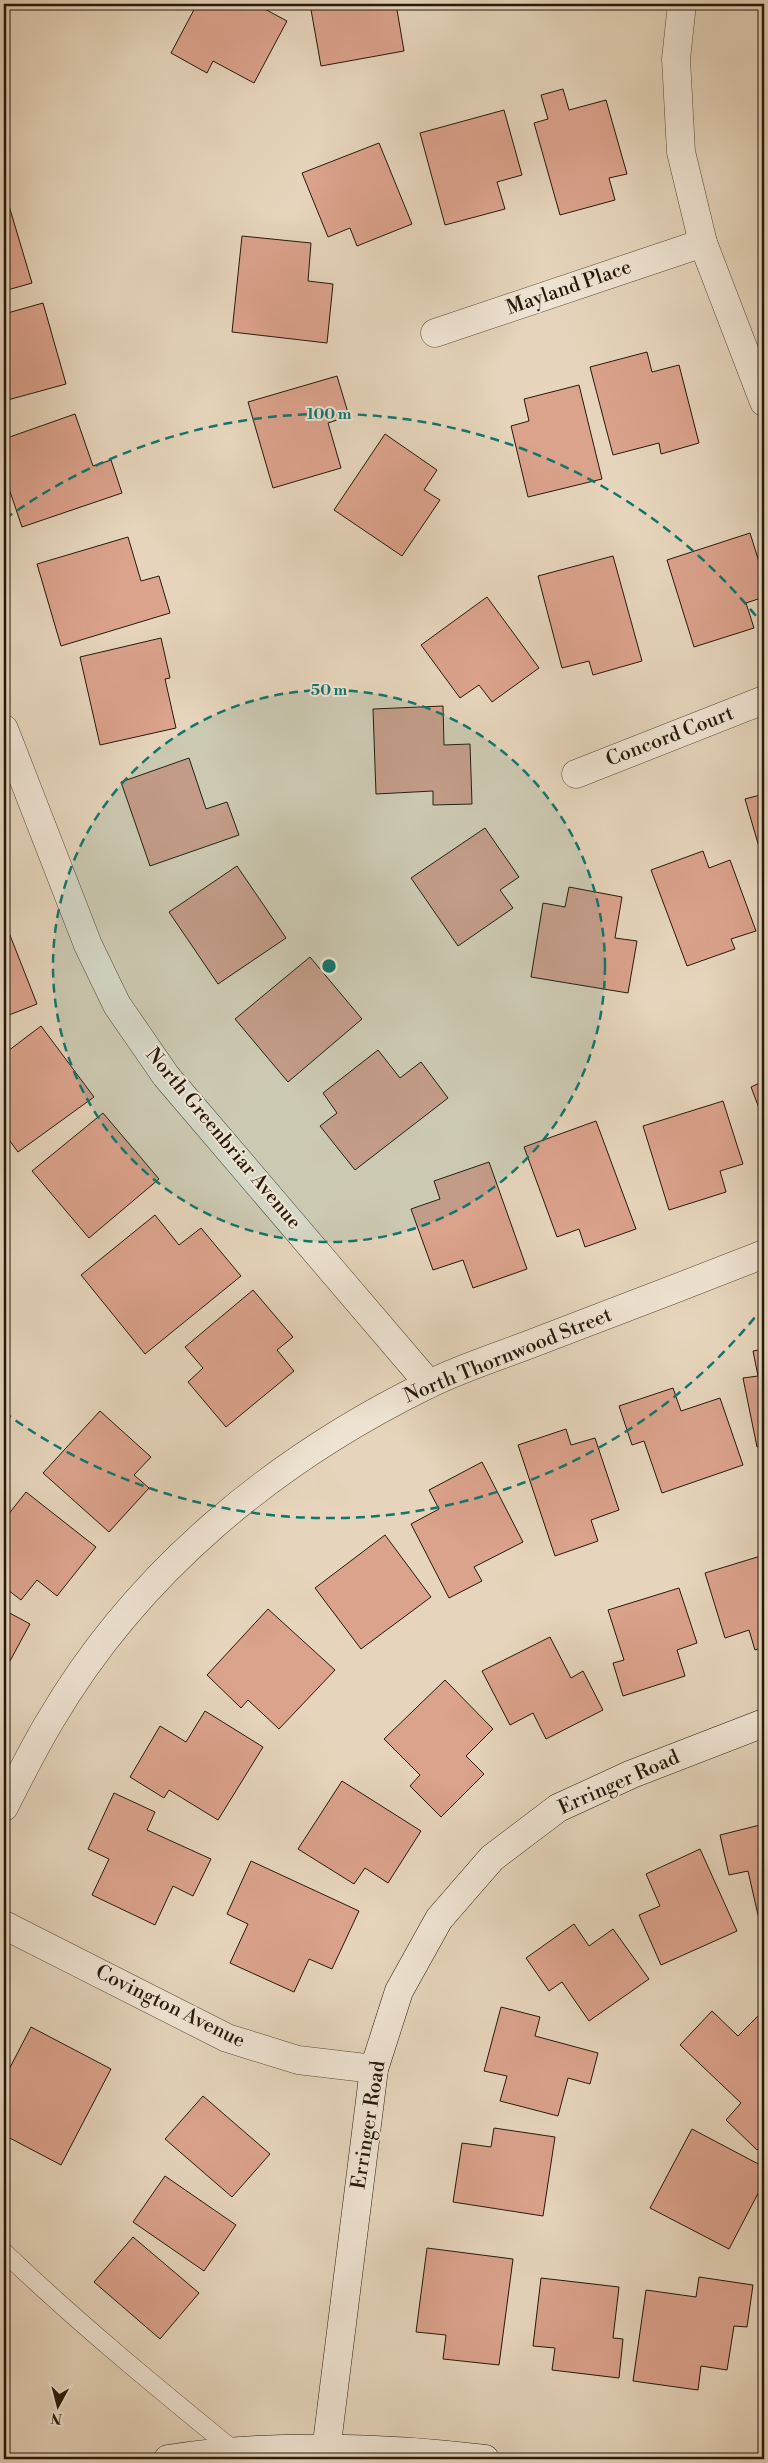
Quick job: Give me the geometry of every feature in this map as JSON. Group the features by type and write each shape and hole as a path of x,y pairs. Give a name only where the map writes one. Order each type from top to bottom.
{"street":[{"path":"682,4 676,59 681,152 703,243 764,402"},
{"name":"Mayland Place","path":"435,333 703,243"},
{"name":"Concord Court","path":"576,774 764,700"},
{"name":"North Greenbriar Avenue","path":"4,729 88,945 117,1005 166,1076 429,1384"},
{"name":"North Thornwood Street","path":"4,1807 50,1720 99,1648 158,1579 214,1523 284,1468 348,1427 429,1384 764,1254"},
{"name":"Erringer Road","path":"325,2454 374,2069 399,1991 439,1920 492,1858 558,1808 632,1774 764,1722"},
{"name":"Covington Avenue","path":"4,1924 227,2038 298,2060 374,2069"},
{"path":"168,2459 212,2452 325,2454 419,2451 484,2459"}],"lane":[{"path":"4,2252 63,2309 82,2322 140,2374 236,2452"}],"building":[{"path":"197,4 263,4 261,7 287,21 254,83 213,61 207,73 171,53"},
{"path":"310,4 396,4 404,51 321,66"},
{"path":"563,89 569,110 606,100 627,174 609,178 615,200 560,215 534,123 548,119 541,95"},
{"path":"504,110 522,175 497,182 505,209 445,225 420,133"},
{"path":"379,143 412,224 357,246 350,228 328,237 302,173"},
{"path":"4,199 7,199 32,283 4,291"},
{"path":"242,236 311,243 308,281 333,284 327,343 232,332"},
{"path":"43,303 66,384 4,401 4,314"},
{"path":"647,352 652,372 679,365 699,443 661,454 659,443 613,455 590,367"},
{"path":"337,376 349,416 328,423 341,468 273,488 248,402"},
{"path":"579,385 602,479 528,497 511,426 529,421 524,399"},
{"path":"75,414 93,466 111,460 122,493 22,527 4,474 4,439"},
{"path":"385,434 437,470 424,490 440,500 402,556 334,510"},
{"path":"750,533 764,578 764,597 746,603 754,628 694,647 667,560"},
{"path":"128,537 141,581 159,576 170,613 61,646 37,564"},
{"path":"613,556 642,661 593,675 589,661 562,668 538,576"},
{"path":"487,597 539,668 492,702 479,685 460,698 421,645"},
{"path":"161,638 170,678 165,679 176,728 100,745 80,657"},
{"path":"443,706 444,745 470,744 472,804 433,805 433,791 376,794 373,709"},
{"path":"189,758 206,809 227,802 239,835 150,866 121,782"},
{"path":"764,794 764,864 745,799"},
{"path":"485,828 519,877 500,890 513,908 458,946 411,878"},
{"path":"703,851 709,868 730,860 756,931 731,939 735,949 687,966 651,870"},
{"path":"237,866 286,938 218,984 169,912"},
{"path":"569,887 622,897 615,938 637,941 628,993 531,977 543,903 565,907"},
{"path":"4,920 37,1004 4,1017"},
{"path":"310,957 362,1019 288,1082 235,1019"},
{"path":"41,1026 94,1097 18,1152 4,1133 4,1054"},
{"path":"378,1050 400,1078 421,1062 448,1098 355,1170 320,1126 337,1113 323,1093"},
{"path":"764,1081 764,1121 751,1087"},
{"path":"723,1101 743,1164 720,1171 726,1192 669,1210 643,1126"},
{"path":"103,1113 159,1179 89,1238 32,1171"},
{"path":"596,1121 636,1229 585,1247 579,1229 557,1237 524,1147"},
{"path":"489,1162 527,1269 473,1288 463,1260 433,1270 411,1209 440,1199 434,1181"},
{"path":"155,1215 179,1245 201,1228 241,1276 145,1354 81,1275"},
{"path":"253,1290 293,1337 277,1350 294,1371 226,1427 188,1382 203,1368 185,1347"},
{"path":"764,1349 764,1445 757,1447 743,1378 758,1376 753,1351"},
{"path":"673,1388 681,1411 720,1398 743,1465 662,1493 644,1441 632,1445 619,1406"},
{"path":"100,1411 151,1457 134,1475 149,1488 109,1532 43,1473"},
{"path":"566,1429 571,1445 595,1438 619,1510 591,1520 598,1541 555,1556 518,1445"},
{"path":"482,1462 523,1542 474,1567 482,1581 449,1598 411,1524 439,1509 429,1490"},
{"path":"26,1492 96,1547 57,1596 37,1580 21,1600 4,1587 4,1520"},
{"path":"385,1535 431,1597 361,1649 315,1588"},
{"path":"764,1555 764,1647 755,1650 749,1630 725,1638 705,1573"},
{"path":"679,1588 697,1643 677,1650 685,1676 623,1696 613,1663 624,1660 608,1610"},
{"path":"268,1609 335,1670 279,1729 248,1700 241,1708 207,1675"},
{"path":"4,1610 30,1624 4,1672"},
{"path":"550,1637 571,1678 583,1671 603,1710 546,1739 533,1713 510,1725 482,1671"},
{"path":"445,1680 493,1729 466,1756 484,1774 441,1817 410,1786 420,1775 384,1739"},
{"path":"205,1711 263,1747 218,1820 169,1790 164,1798 130,1777 160,1726 186,1742"},
{"path":"342,1781 421,1831 388,1883 365,1868 354,1884 298,1849"},
{"path":"114,1793 155,1812 147,1830 211,1859 193,1896 173,1886 155,1925 92,1895 109,1859 88,1849"},
{"path":"764,1824 763,1937 748,1871 729,1875 720,1835"},
{"path":"700,1849 737,1931 661,1965 639,1915 660,1906 646,1874"},
{"path":"251,1861 359,1911 332,1969 309,1959 294,1992 230,1963 248,1924 227,1914"},
{"path":"574,1924 589,1946 613,1929 649,1979 589,2021 562,1982 549,1991 526,1958"},
{"path":"501,2007 540,2017 535,2036 598,2053 590,2084 568,2078 558,2116 500,2101 507,2076 484,2071"},
{"path":"712,2011 738,2036 763,2011 764,2013 764,2143 757,2150 726,2120 741,2103 680,2045"},
{"path":"31,2027 111,2069 61,2165 4,2135 4,2079"},
{"path":"203,2096 270,2154 232,2197 165,2139"},
{"path":"494,2128 555,2137 543,2216 453,2202 462,2143 491,2147"},
{"path":"692,2129 764,2167 764,2182 729,2249 650,2208"},
{"path":"165,2176 236,2225 204,2271 133,2222"},
{"path":"133,2237 199,2293 160,2339 94,2282"},
{"path":"427,2248 513,2259 499,2365 443,2359 446,2335 416,2332"},
{"path":"699,2277 753,2285 747,2327 734,2326 727,2370 701,2366 698,2390 633,2381 646,2290 696,2297"},
{"path":"541,2278 619,2287 613,2338 623,2339 619,2378 552,2370 555,2348 533,2346"}]}
